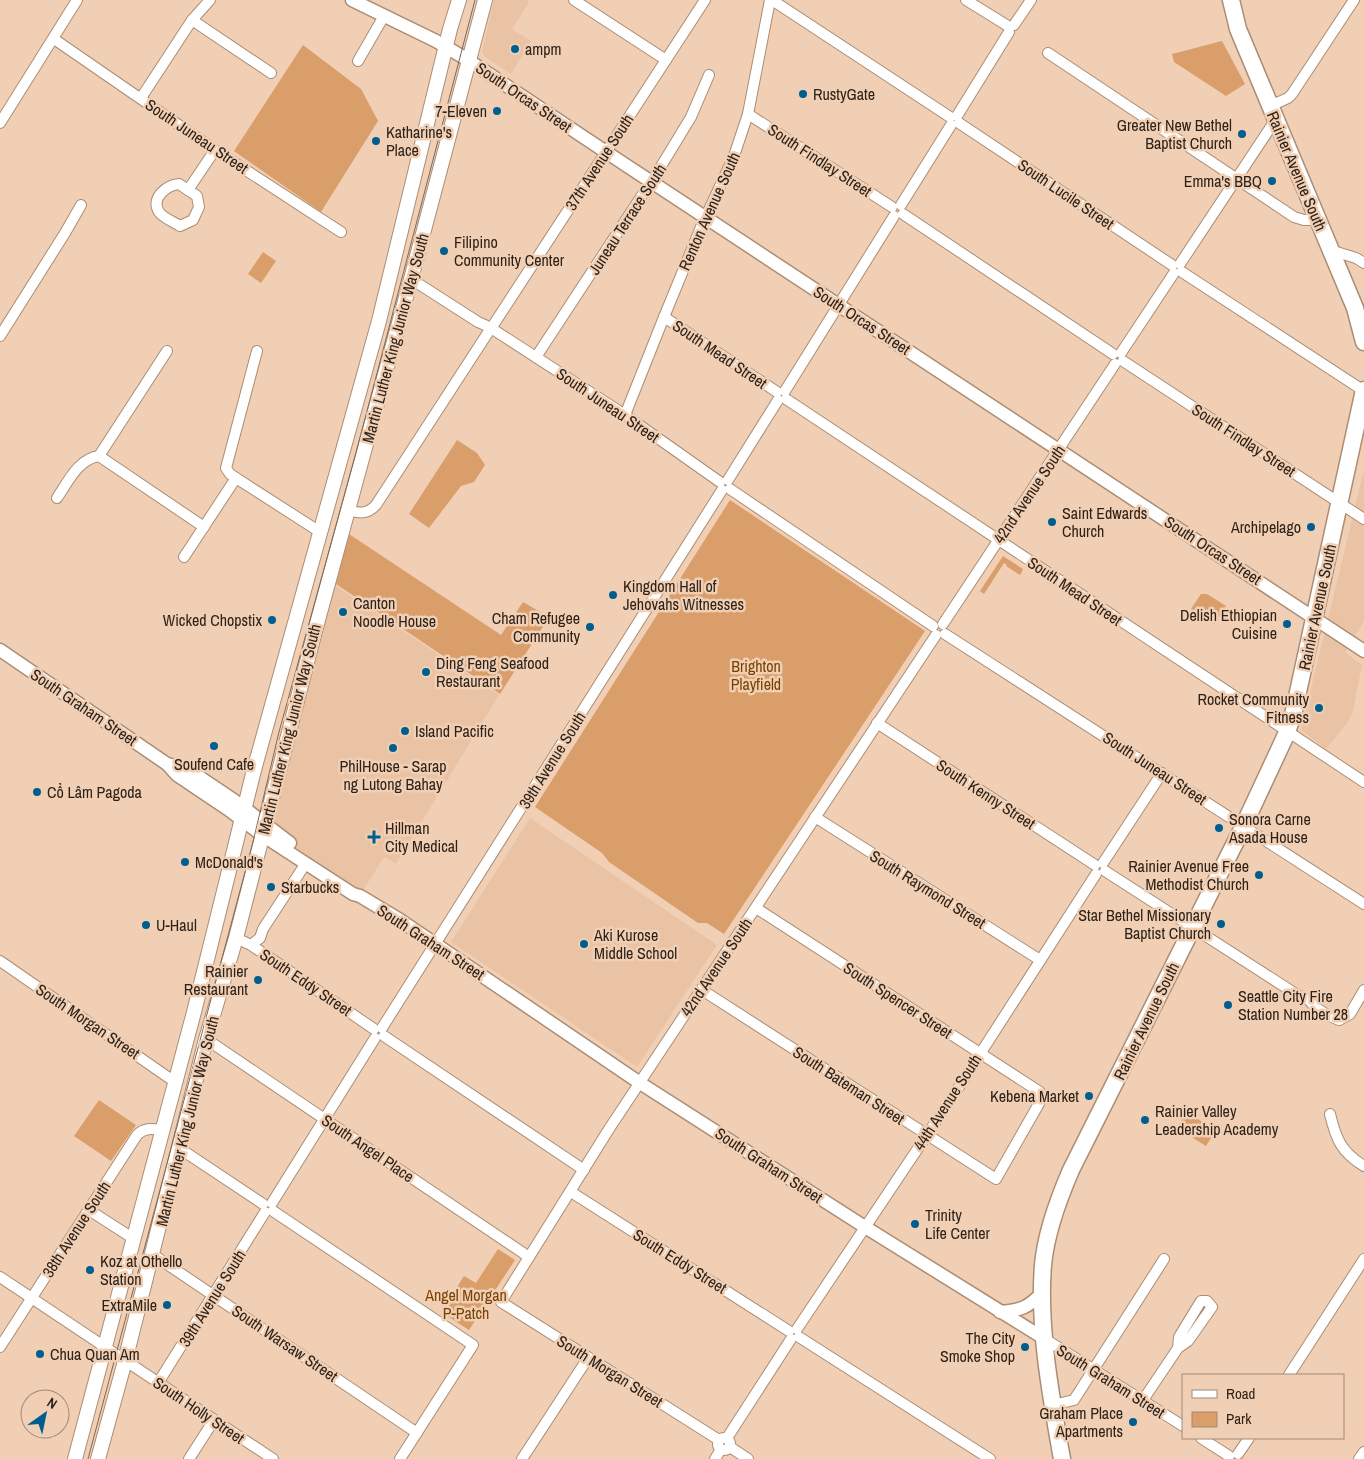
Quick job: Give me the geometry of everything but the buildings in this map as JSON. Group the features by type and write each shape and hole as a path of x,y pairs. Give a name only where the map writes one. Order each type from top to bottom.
{"main road":[{"name":"Martin Luther King Junior Way South","path":"74,1459 163,1130 243,814 379,321 459,0"},
{"name":"Martin Luther King Junior Way South","path":"98,1459 180,1148 206,1039 236,938 347,510 485,0"},
{"name":"Rainier Avenue South","path":"1231,0 1238,29 1355,308 1364,342"},
{"name":"Rainier Avenue South","path":"1062,1459 1045,1339 1043,1264 1047,1243 1062,1190 1244,825 1275,761 1287,731 1315,618 1364,391"}],"street":[{"path":"0,123 77,0"},
{"path":"141,98 192,20 210,0"},
{"name":"South Orcas Street","path":"352,0 468,60 1364,651"},
{"path":"574,0 666,60"},
{"name":"37th Avenue South","path":"347,510 366,513 376,504 705,0"},
{"name":"Renton Avenue South","path":"625,415 664,316 734,156 748,114 771,0"},
{"name":"South Lucile Street","path":"771,0 1364,391"},
{"path":"966,0 1010,28"},
{"name":"39th Avenue South","path":"158,1383 781,395 840,305 1010,28 1031,0"},
{"name":"42nd Avenue South","path":"501,1302 640,1083 1237,178 1273,113 1292,94 1354,0"},
{"path":"358,61 384,16"},
{"path":"192,20 271,73"},
{"name":"South Juneau Street","path":"54,39 215,150 341,232"},
{"path":"1048,53 1294,217 1304,220 1318,220"},
{"name":"Juneau Terrace South","path":"536,357 652,182 691,117 709,75"},
{"name":"South Findlay Street","path":"748,114 1364,519"},
{"path":"188,190 215,150"},
{"path":"179,184 188,190 197,196 199,207 193,220 180,226 158,211 159,198 162,192 172,185 179,184"},
{"path":"1,333 81,205"},
{"path":"1330,250 1356,258 1364,263"},
{"name":"South Juneau Street","path":"411,278 625,415 939,630 1364,904"},
{"name":"South Mead Street","path":"664,316 1364,782"},
{"path":"57,498 81,464 87,459 99,456 167,351"},
{"path":"257,351 226,468 230,474 320,532"},
{"path":"99,456 204,527"},
{"path":"184,557 236,478"},
{"name":"South Graham Street","path":"0,650 167,764 186,768 306,863 353,894 360,896 400,920 640,1083 865,1227 1182,1425"},
{"name":"South Kenny Street","path":"877,724 1300,996 1302,1001 1309,1006 1313,1005 1339,1020 1344,1019 1350,1014 1364,990"},
{"name":"44th Avenue South","path":"715,1459 794,1334 1162,773"},
{"name":"South Raymond Street","path":"815,817 1040,960"},
{"name":"South Graham Street","path":"263,829 357,887 360,896"},
{"path":"251,946 262,934 263,929 306,863"},
{"name":"South Spencer Street","path":"756,908 1040,1092 1041,1100 996,1179"},
{"name":"South Eddy Street","path":"236,938 251,946 584,1170"},
{"name":"South Morgan Street","path":"0,961 175,1082"},
{"name":"South Bateman Street","path":"702,990 996,1179"},
{"name":"South Angel Place","path":"206,1039 529,1257"},
{"path":"1330,1114 1336,1137 1341,1146 1348,1155 1364,1166"},
{"name":"38th Avenue South","path":"0,1347 137,1135 146,1129 163,1130"},
{"path":"180,1148 473,1345 400,1459"},
{"name":"South Eddy Street","path":"571,1192 990,1459"},
{"path":"89,1210 134,1239"},
{"name":"South Warsaw Street","path":"152,1254 417,1433"},
{"path":"1053,1404 1074,1400 1164,1258"},
{"path":"1290,1374 1364,1259"},
{"name":"South Holly Street","path":"0,1277 273,1459"},
{"path":"1000,1312 1024,1308 1035,1301 1043,1292"},
{"name":"South Morgan Street","path":"501,1302 748,1459"},
{"path":"1143,1400 1178,1348"},
{"path":"522,1459 588,1358"},
{"path":"188,1459 214,1420"},
{"path":"1203,1439 1234,1457 1248,1439"},
{"path":"1359,1459 1364,1452"}],"shaded area":[{"path":"494,0 527,0 529,2 512,29 531,41 511,74 485,57 482,52"},
{"path":"1364,470 1364,621 1345,652 1362,665 1353,711 1348,722 1326,749 1301,730"},
{"path":"333,584 499,695 396,864 384,857 362,892 269,832"},
{"name":"Aki Kurose Middle School","path":"530,818 717,945 637,1067 451,942"}],"green space":[{"path":"1222,41 1245,84 1226,96 1174,62 1172,54"},
{"path":"303,45 361,89 378,121 321,212 234,151"},
{"path":"263,252 276,261 261,283 248,274"},
{"path":"457,440 477,453 485,465 474,482 461,486 429,528 409,514"},
{"name":"Brighton Playfield","path":"730,500 925,631 724,934 707,923 698,923 609,862 602,853 535,807"},
{"path":"349,534 501,635 523,602 549,617 500,694 336,584"},
{"path":"1003,556 1023,569 1020,575 1004,563 984,594 980,591"},
{"path":"1201,594 1207,594 1226,606 1214,624 1191,609"},
{"path":"99,1100 136,1125 111,1161 74,1136"},
{"path":"1186,1112 1216,1130 1206,1146 1177,1128"},
{"name":"Angel Morgan P-Patch","path":"498,1249 515,1260 469,1330 441,1312 464,1276 476,1283"}],"tram line":[{"path":"88,1459 252,846 279,732 356,453 475,0"}],"place":[{"name":"ampm","path":"515,49"},
{"name":"RustyGate","path":"803,94"},
{"name":"7-Eleven","path":"497,111"},
{"name":"Greater New Bethel Baptist Church","path":"1242,134"},
{"name":"Katharine's Place","path":"376,141"},
{"name":"Emma's BBQ","path":"1272,181"},
{"name":"Filipino Community Center","path":"444,251"},
{"name":"Saint Edwards Church","path":"1052,522"},
{"name":"Archipelago","path":"1311,527"},
{"name":"Kingdom Hall of Jehovahs Witnesses","path":"613,595"},
{"name":"Canton Noodle House","path":"343,612"},
{"name":"Wicked Chopstix","path":"272,620"},
{"name":"Delish Ethiopian Cuisine","path":"1287,624"},
{"name":"Cham Refugee Community","path":"590,627"},
{"name":"Ding Feng Seafood Restaurant","path":"426,672"},
{"name":"Rocket Community Fitness","path":"1319,708"},
{"name":"Island Pacific","path":"405,731"},
{"name":"Soufend Cafe","path":"214,746"},
{"name":"PhilHouse - Sarap ng Lutong Bahay","path":"393,748"},
{"name":"Cổ Lâm Pagoda","path":"37,792"},
{"name":"Sonora Carne Asada House","path":"1219,828"},
{"name":"Hillman City Medical","path":"374,837"},
{"name":"McDonald's","path":"185,862"},
{"name":"Rainier Avenue Free Methodist Church","path":"1259,875"},
{"name":"Starbucks","path":"271,887"},
{"name":"Star Bethel Missionary Baptist Church","path":"1221,924"},
{"name":"U-Haul","path":"146,925"},
{"name":"Aki Kurose Middle School","path":"584,944"},
{"name":"Rainier Restaurant","path":"258,980"},
{"name":"Seattle City Fire Station Number 28","path":"1228,1005"},
{"name":"Kebena Market","path":"1089,1096"},
{"name":"Rainier Valley Leadership Academy","path":"1145,1120"},
{"name":"Trinity Life Center","path":"915,1224"},
{"name":"Koz at Othello Station","path":"90,1270"},
{"name":"ExtraMile","path":"167,1305"},
{"name":"The City Smoke Shop","path":"1025,1347"},
{"name":"Chua Quan Am","path":"40,1354"},
{"name":"Graham Place Apartments","path":"1133,1422"}]}
